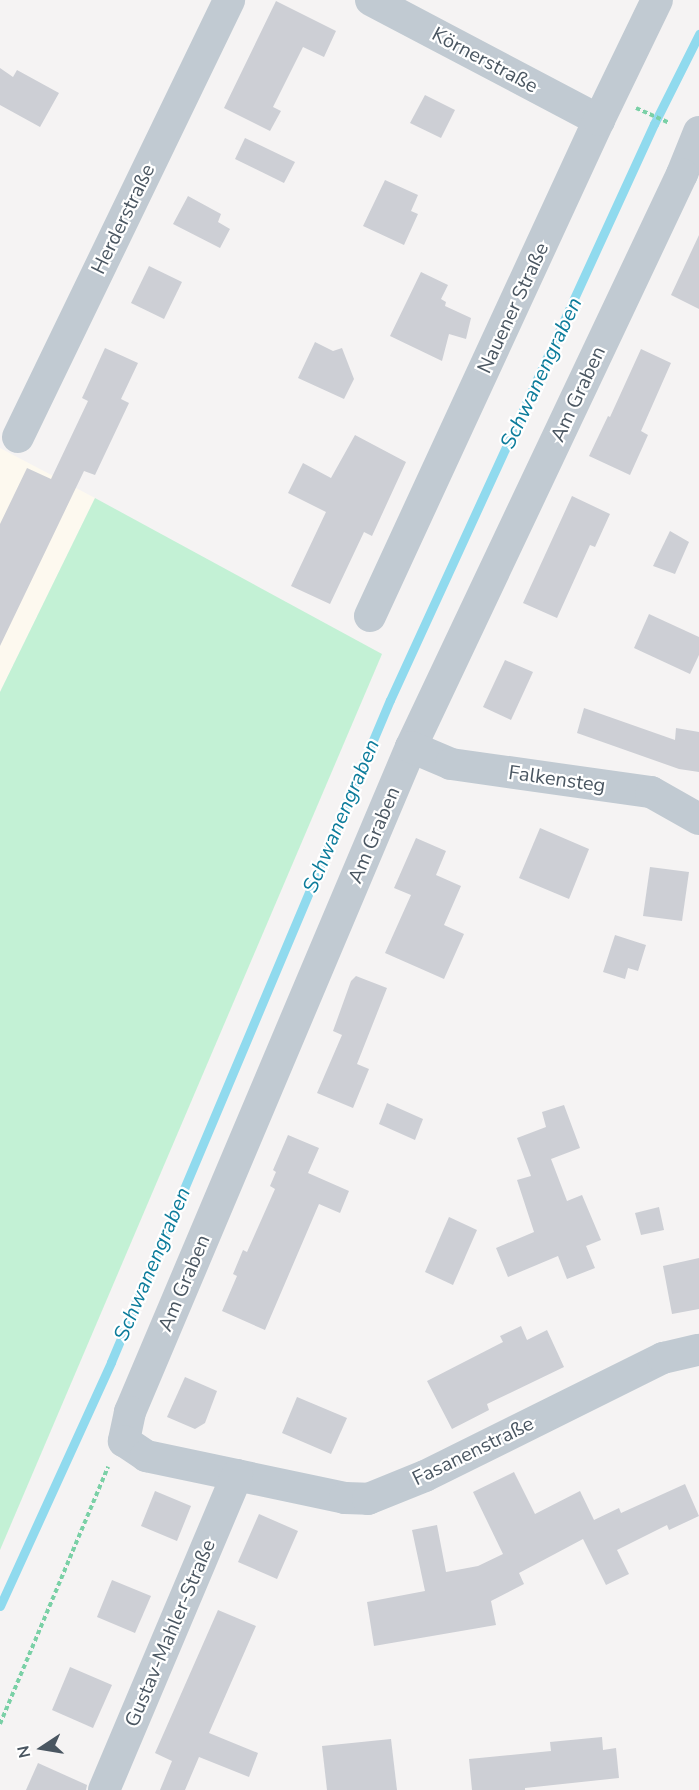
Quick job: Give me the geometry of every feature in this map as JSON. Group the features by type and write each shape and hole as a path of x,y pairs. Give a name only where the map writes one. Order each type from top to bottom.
{"street":[{"name":"Herderstraße","path":"18,437 229,0"},
{"name":"Körnerstraße","path":"371,0 599,120"},
{"name":"Nauener Straße","path":"370,616 599,120 657,0"},
{"name":"Am Graben","path":"124,1441 130,1412 411,747 682,174 687,129"},
{"name":"Falkensteg","path":"411,747 451,764 651,792 699,819"},
{"name":"Fasanenstraße","path":"237,1475 345,1498 368,1499 425,1476 663,1358 699,1350"},
{"path":"124,1441 146,1456 237,1475"},
{"name":"Gustav-Mahler-Straße","path":"104,1790 237,1475"}],"path":[{"path":"640,110 687,129"},
{"path":"0,1724 103,1475 124,1441"}],"shaded area":[{"path":"0,448 95,498 0,692"}],"green space":[{"path":"95,498 382,654 0,1550 0,692"}],"building":[{"path":"276,1 336,31 324,57 303,47 273,107 281,111 270,131 224,108"},
{"path":"0,68 13,77 17,70 59,93 40,127 0,105"},
{"path":"425,95 455,110 441,138 410,123"},
{"path":"245,138 295,162 284,183 235,159"},
{"path":"385,180 418,195 411,211 418,214 404,245 363,226"},
{"path":"188,196 221,214 218,222 230,229 220,248 173,224"},
{"path":"699,235 699,309 671,295"},
{"path":"149,266 182,282 164,319 131,303"},
{"path":"421,272 448,285 441,299 446,302 445,306 471,318 466,339 449,334 442,361 390,336"},
{"path":"315,342 333,351 342,348 354,379 344,399 298,378"},
{"path":"105,348 138,363 121,399 129,403 95,475 84,471 0,646 0,524 27,468 51,479 88,401 82,398"},
{"path":"641,349 671,363 641,431 648,435 630,475 589,456 608,416 610,417"},
{"path":"355,435 406,462 372,536 364,532 330,604 291,586 326,512 288,493 303,463 331,478"},
{"path":"572,496 610,514 595,547 590,545 557,618 523,603"},
{"path":"670,531 689,542 675,574 653,566"},
{"path":"649,614 699,637 699,655 690,674 634,648"},
{"path":"505,660 533,672 511,720 483,707"},
{"path":"584,708 675,740 676,728 699,732 699,772 679,769 577,733"},
{"path":"540,828 589,849 569,899 519,878"},
{"path":"416,838 446,851 436,875 461,886 444,925 464,934 444,979 385,953 411,895 394,888"},
{"path":"650,867 689,872 682,921 643,916"},
{"path":"615,935 646,945 638,971 628,968 625,979 603,972"},
{"path":"356,976 387,988 357,1064 369,1069 353,1108 317,1093 342,1035 333,1031 351,981"},
{"path":"387,1103 423,1119 415,1140 379,1124"},
{"path":"564,1105 580,1148 551,1159 567,1201 582,1195 601,1240 586,1246 595,1268 567,1279 558,1256 508,1277 496,1248 534,1232 517,1180 531,1176 517,1138 546,1127 542,1112"},
{"path":"288,1135 319,1148 308,1173 349,1191 340,1213 319,1204 265,1330 222,1311 237,1276 233,1274 243,1250 247,1252 275,1189 270,1186 276,1172 273,1170"},
{"path":"659,1207 664,1230 641,1235 635,1213"},
{"path":"449,1217 477,1230 453,1285 425,1272"},
{"path":"699,1258 699,1309 672,1314 663,1266"},
{"path":"521,1326 527,1340 547,1330 564,1367 487,1404 489,1410 452,1429 427,1381 503,1342 500,1336"},
{"path":"185,1377 217,1391 205,1423 195,1429 167,1417"},
{"path":"297,1397 347,1418 331,1454 282,1433"},
{"path":"514,1472 535,1514 580,1491 594,1520 619,1508 621,1513 685,1484 699,1516 669,1530 667,1525 617,1550 629,1574 606,1585 583,1539 519,1573 524,1584 491,1601 496,1625 374,1646 367,1602 425,1591 412,1530 437,1525 446,1572 478,1566 503,1554 473,1492"},
{"path":"155,1491 191,1506 177,1541 141,1526"},
{"path":"259,1514 298,1531 277,1579 238,1562"},
{"path":"112,1580 151,1596 135,1633 97,1617"},
{"path":"218,1610 256,1626 209,1733 258,1753 249,1777 199,1757 185,1790 160,1790 172,1761 155,1753"},
{"path":"70,1667 112,1685 93,1728 52,1710"},
{"path":"602,1737 603,1750 616,1748 619,1778 525,1788 525,1790 472,1790 469,1759 551,1751 550,1742"},
{"path":"391,1739 397,1790 327,1790 322,1746"},
{"path":"38,1763 87,1785 86,1790 26,1790"}],"waterway":[{"name":"Schwanengraben","path":"0,1606 111,1362 390,700 654,124 699,34"}]}
